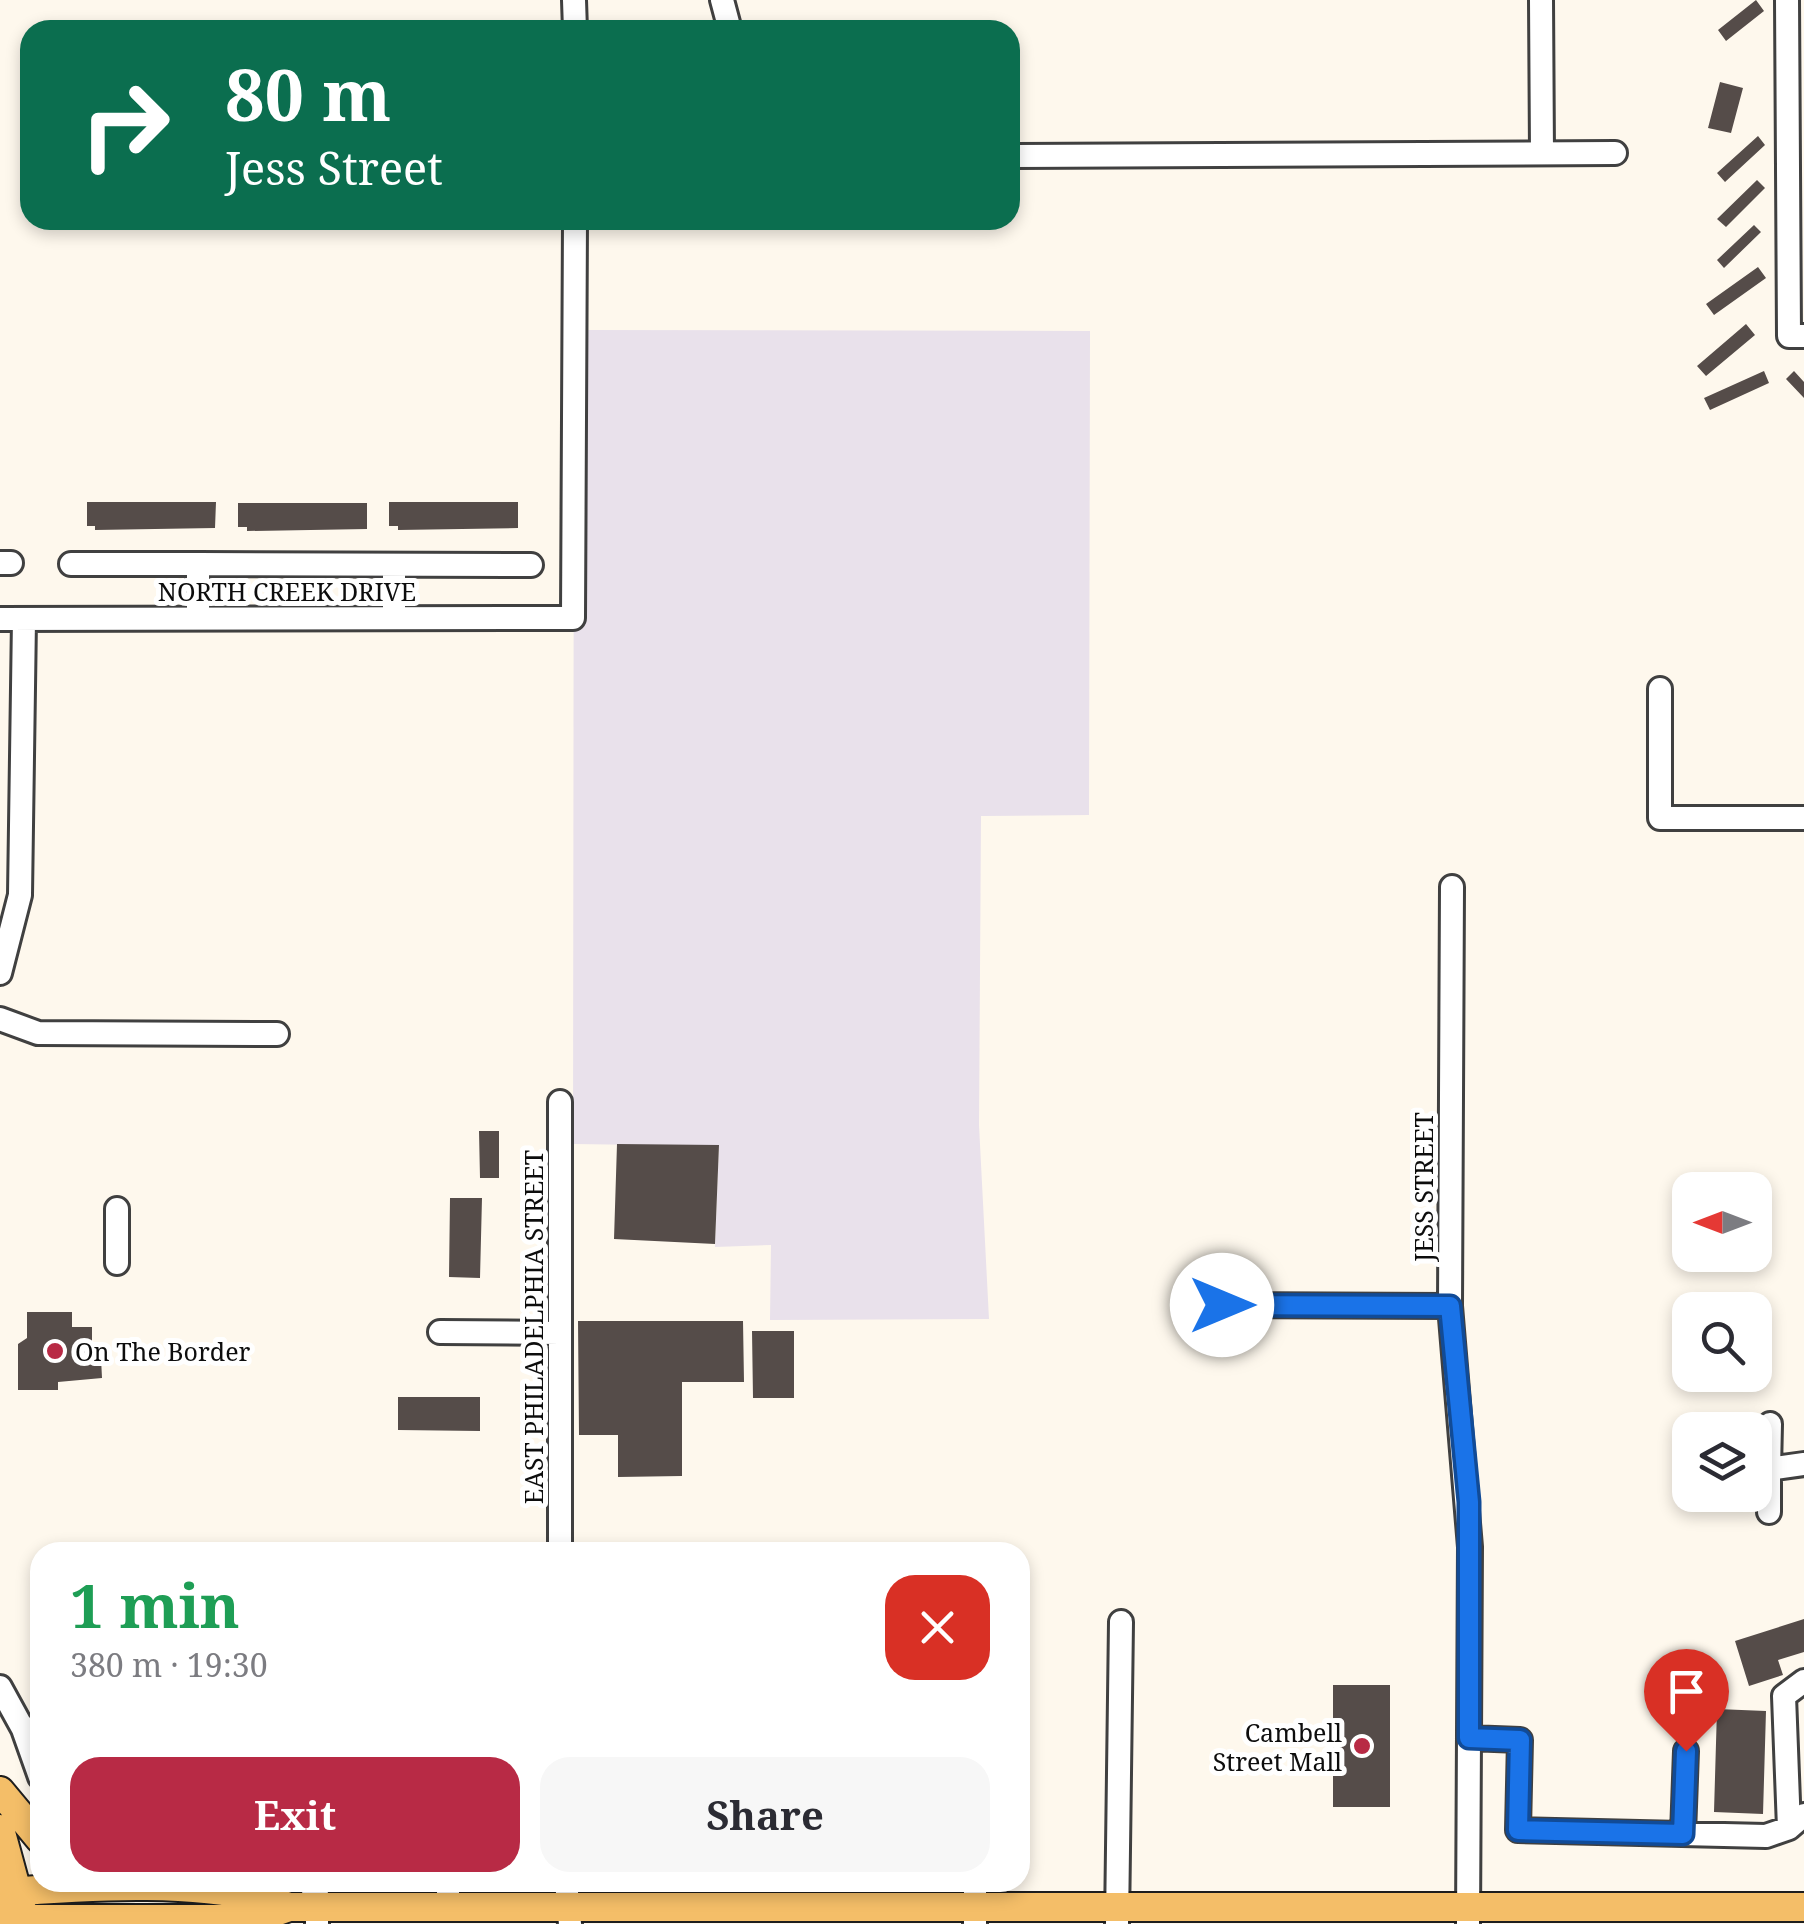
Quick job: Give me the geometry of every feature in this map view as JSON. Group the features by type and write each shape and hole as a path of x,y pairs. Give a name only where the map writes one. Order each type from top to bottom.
{"main road":[{"path":"0,1791 30,1827"},
{"path":"0,1830 13,1909"},
{"path":"13,1909 65,1892"},
{"path":"228,1892 312,1900 448,1895 709,1916 844,1916 975,1905 1067,1916 1468,1916 1804,1907"},
{"path":"13,1909 176,1922 262,1917 312,1900"}],"street":[{"path":"1541,0 1542,153"},
{"path":"1787,0 1789,336 1804,336"},
{"path":"1020,156 1614,153"},
{"name":"NORTH CREEK DRIVE","path":"12,619 573,618 575,230"},
{"path":"71,564 531,565"},
{"path":"198,564 198,618"},
{"path":"394,564 394,618"},
{"path":"0,972 20,895 12,619"},
{"path":"1660,689 1660,818 1804,818"},
{"name":"JESS STREET","path":"1452,886 1450,1306 1469,1502 1468,1916"},
{"path":"0,1020 38,1033 277,1034"},
{"name":"EAST PHILADELPHIA STREET","path":"560,1102 560,1542"},
{"path":"117,1209 117,1263"},
{"path":"1222,1305 1450,1306"},
{"path":"440,1332 560,1332"},
{"path":"1772,1469 1804,1464"},
{"path":"1117,1916 1121,1622"},
{"path":"1469,1738 1520,1740 1518,1830 1766,1836 1796,1822 1784,1696 1804,1681"},
{"path":"0,1686 30,1725"},
{"path":"1683,1834 1686,1751"}],"shaded area":[{"path":"574,330 1090,331 1089,815 981,816 979,1125 989,1319 770,1320 771,1245 715,1247 719,1146 573,1144"}],"building":[{"path":"1756,0 1764,11 1726,41 1718,30"},
{"path":"1720,82 1743,88 1731,133 1708,128"},
{"path":"1758,136 1765,145 1725,182 1717,173"},
{"path":"1757,180 1765,188 1726,227 1717,219"},
{"path":"1754,225 1761,232 1724,268 1717,260"},
{"path":"1758,267 1766,278 1714,315 1706,304"},
{"path":"1746,324 1755,335 1706,376 1697,366"},
{"path":"1764,371 1769,383 1710,410 1704,398"},
{"path":"1794,371 1804,382 1804,398 1786,379"},
{"path":"87,502 216,502 215,528 95,530 95,526 87,526"},
{"path":"389,502 518,502 518,528 398,530 398,526 389,526"},
{"path":"238,503 367,503 367,529 247,531 247,527 238,527"},
{"path":"479,1131 499,1131 499,1178 480,1178"},
{"path":"617,1144 719,1145 715,1244 614,1239"},
{"path":"450,1198 482,1198 480,1278 449,1277"},
{"name":"On The Border","path":"27,1312 72,1312 72,1327 92,1327 92,1358 101,1358 102,1378 58,1382 58,1390 18,1390 18,1344 27,1338"},
{"path":"578,1321 743,1321 744,1382 682,1382 682,1476 618,1477 618,1435 579,1435"},
{"path":"752,1331 794,1331 794,1398 753,1398"},
{"path":"398,1397 480,1397 480,1431 398,1430"},
{"path":"1804,1619 1804,1652 1778,1660 1783,1675 1749,1686 1735,1641"},
{"name":"Cambell Street Mall","path":"1333,1685 1390,1685 1390,1807 1333,1807"},
{"path":"1717,1709 1766,1711 1763,1814 1714,1812"}],"place":[{"name":"On The Border","path":"55,1351"},
{"name":"Cambell Street Mall","path":"1362,1746"}],"route":[{"path":"1222,1305 1450,1306 1454,1386 1469,1502 1469,1738 1520,1740 1518,1830 1683,1834 1686,1751"}]}
